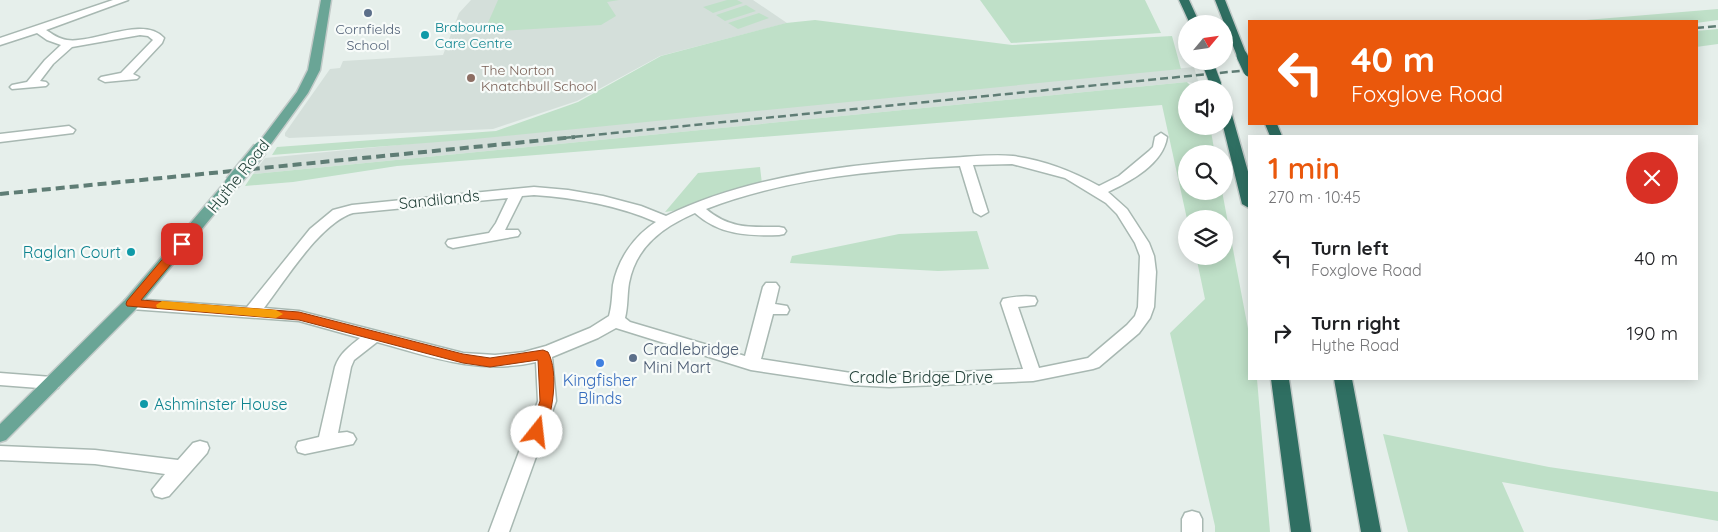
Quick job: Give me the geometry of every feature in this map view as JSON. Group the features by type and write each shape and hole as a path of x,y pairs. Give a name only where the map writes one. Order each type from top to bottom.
{"highway":[{"path":"1184,0 1191,15"},
{"path":"1220,0 1248,69"},
{"path":"1232,135 1248,200"},
{"path":"1280,380 1301,532"},
{"path":"1343,380 1371,532"}],"main road":[{"name":"Hythe Road","path":"0,435 132,304 260,149 302,93 314,70 326,0"}],"street":[{"path":"0,42 123,0"},
{"path":"38,29 50,38 68,44 131,34 156,35 159,38 158,41 125,76"},
{"path":"32,84 49,62 68,44"},
{"path":"105,79 125,76 137,78"},
{"path":"16,87 46,84"},
{"path":"0,138 69,130"},
{"path":"1098,191 1124,179 1154,154 1161,140 1146,140"},
{"name":"Cradle Bridge Drive","path":"1012,160 1070,175 1111,200 1122,212 1142,243 1147,256 1148,272 1146,307 1142,318 1133,329 1093,363 1033,375 888,381 816,375 751,364 624,326 616,320 620,312 621,282 627,264 640,242 668,222 697,208 722,199 797,180 875,168 965,162 1012,160"},
{"path":"965,162 981,212"},
{"path":"494,236 503,223 517,192"},
{"name":"Sandilands","path":"252,312 315,232 338,213 352,209 517,192 551,192 605,200 650,214 668,222"},
{"path":"697,208 726,229 756,237 779,231"},
{"path":"453,243 513,233"},
{"path":"751,364 774,309 771,286"},
{"path":"1029,301 1009,303 1033,375"},
{"path":"132,304 299,316 463,359 490,362 543,355 601,330 616,320"},
{"path":"327,443 343,367 347,357 375,335"},
{"path":"498,532 537,432 546,401 546,374 543,355"},
{"path":"0,379 52,383"},
{"path":"305,447 347,439"},
{"path":"162,490 200,448"},
{"path":"0,453 95,457 181,468"}],"shaded area":[{"name":"The Norton Knatchbull School","path":"471,0 753,0 787,23 660,56 577,101 493,129 289,138 285,136 285,133 330,69 340,68 343,61 443,55 459,13"},
{"path":"1178,69 1195,70 1198,80 1178,80 1178,83 253,174 265,158"}],"green space":[{"path":"498,0 619,0 607,2 616,16 601,25 484,32"},
{"path":"727,0 737,0 743,3 713,13 703,7"},
{"path":"980,0 1145,0 1161,33 1011,43"},
{"path":"746,5 756,11 725,21 716,15"},
{"path":"1718,9 1718,20 1698,23 1698,20 1586,20"},
{"path":"759,13 769,18 738,29 728,23"},
{"path":"815,20 1012,45 1172,36 1178,58 1178,69 464,140 272,155 277,147 496,131 578,102 661,56 786,23"},
{"path":"1718,29 1718,44 1698,47 1698,31"},
{"path":"1178,83 1178,135 1212,135 1213,145 1178,145 1178,178 1162,105 397,166 293,182 245,186 253,174"},
{"path":"760,167 762,184 679,210 665,212 698,173"},
{"path":"1183,200 1224,200 1226,210 1185,210"},
{"path":"977,231 989,269 938,271 790,263 792,256 899,234"},
{"path":"1233,249 1248,329 1248,380 1257,380 1270,532 1215,532 1170,333 1205,299 1198,265 1233,265"},
{"path":"1383,434 1549,467 1718,492 1718,521 1502,482 1524,532 1408,532"}],"railway":[{"path":"1698,28 1718,26"},
{"path":"563,138 1248,70"},
{"path":"0,194 575,137"}],"slow traffic":[{"path":"162,305 276,314"}],"place":[{"name":"Cornfields School","path":"368,13"},
{"name":"Brabourne Care Centre","path":"425,35"},
{"name":"The Norton Knatchbull School","path":"471,78"},
{"name":"Raglan Court","path":"131,252"},
{"name":"Cradlebridge Mini Mart","path":"633,358"},
{"name":"Kingfisher Blinds","path":"600,363"},
{"name":"Ashminster House","path":"144,404"}],"route":[{"path":"182,244 132,304 299,316 463,359 490,362 511,361 543,355 546,374 546,401 537,432"}]}
